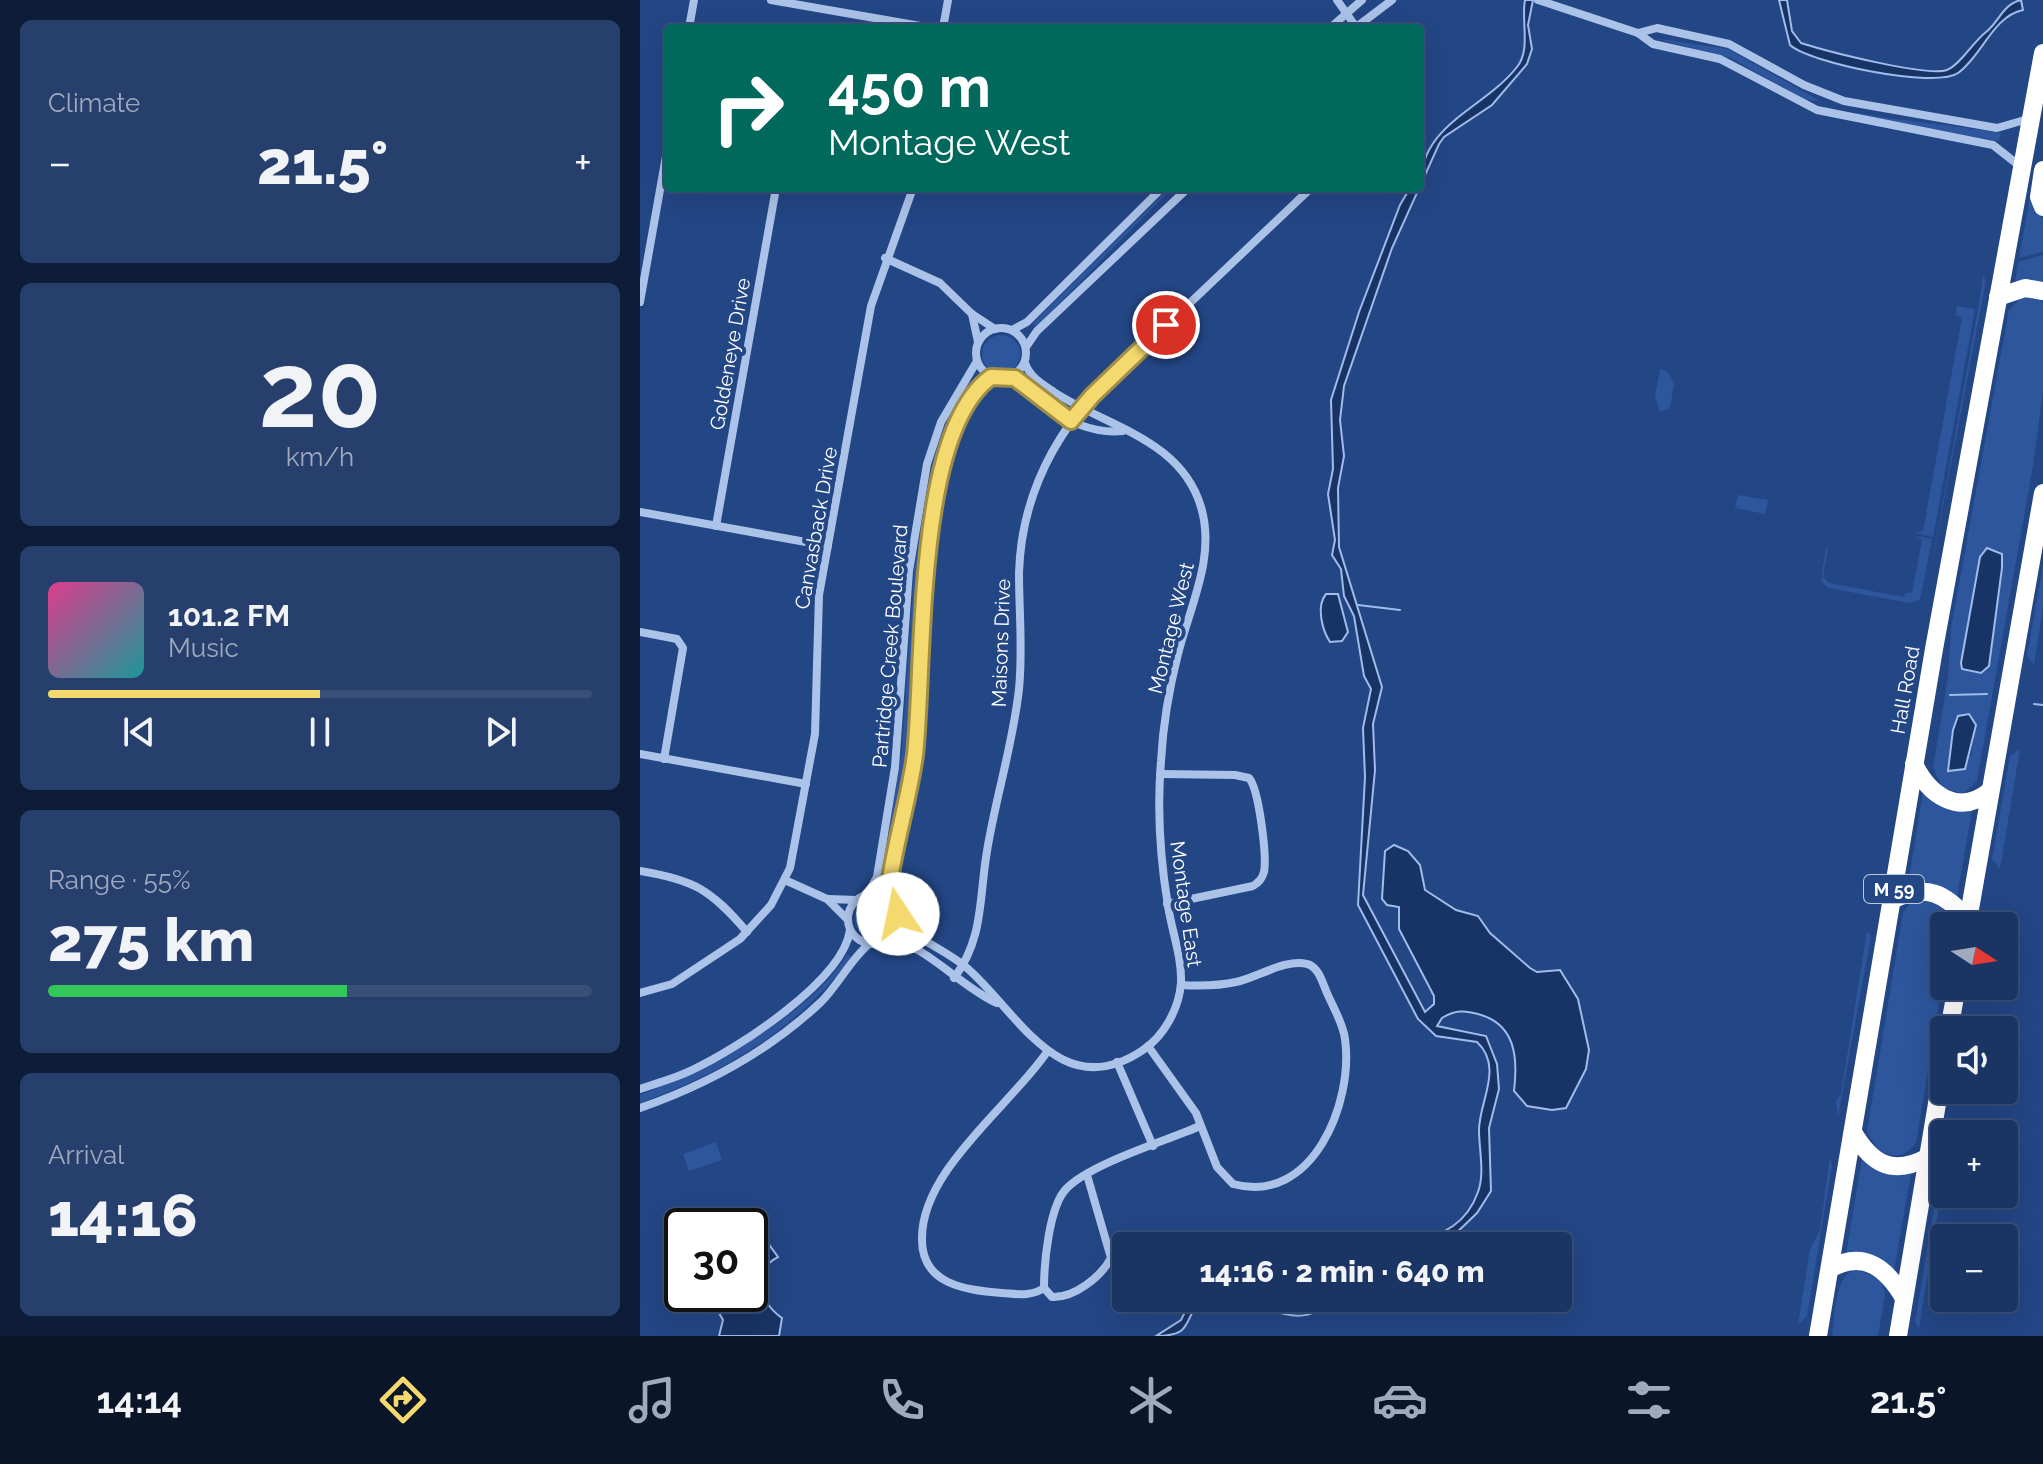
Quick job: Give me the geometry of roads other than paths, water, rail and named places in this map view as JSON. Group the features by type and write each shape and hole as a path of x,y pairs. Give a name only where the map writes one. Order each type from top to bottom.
{"highway":[{"name":"Hall Road","path":"1818,1336 1914,764 2043,53"},
{"path":"2042,59 2043,70"},
{"path":"2043,170 2039,197 2043,207"},
{"path":"1998,297 2017,289 2043,291"},
{"path":"1969,912 2039,536 2043,493"},
{"path":"1914,764 1924,783 1944,800 1968,803 1990,791"},
{"path":"1892,900 1917,890 1939,894 1953,903 1959,912"},
{"path":"1898,1336 1937,1104"},
{"path":"1853,1132 1867,1154 1879,1163 1904,1166 1928,1157"},
{"path":"1830,1269 1850,1261 1874,1264 1890,1276 1904,1298"}],"street":[{"path":"690,24 694,0"},
{"path":"771,0 909,24"},
{"path":"944,24 948,0"},
{"path":"1337,0 1354,24"},
{"path":"1334,24 1362,0"},
{"path":"1361,24 1392,0"},
{"path":"1541,1 1638,33 1653,44 1734,65 1817,110 1993,145 2022,167"},
{"path":"1638,33 1657,28 1729,44 1804,85 1844,101 1997,128 2031,118"},
{"path":"640,302 664,167"},
{"name":"Goldeneye Drive","path":"716,526 775,192"},
{"name":"Canvasback Drive","path":"640,993 672,984 747,932 771,905 794,856 816,721 817,610 828,546 871,306 885,258 911,192"},
{"path":"885,258 940,283 972,314 995,329 1012,330 1027,322 1158,192"},
{"path":"972,314 978,342 977,361 991,377 1011,377 1025,363 1026,347 1037,331 1184,192"},
{"name":"Maisons Drive","path":"954,978 976,940 987,851 1015,722 1020,668 1019,577 1023,531 1042,472 1081,409 1307,192"},
{"path":"640,231 652,233"},
{"path":"978,342 995,329"},
{"path":"1012,330 1026,347"},
{"name":"Partridge Creek Boulevard","path":"867,895 877,877 898,751 909,571 927,464 941,422 977,361"},
{"name":"Montage West","path":"1025,363 1038,382 1081,409 1155,444 1178,464 1198,497 1206,529 1204,562 1167,702 1160,774"},
{"name":"Partridge Creek Boulevard","path":"890,901 890,879 914,758 926,573 943,470 950,439 963,410 978,388 991,377"},
{"name":"Montage West","path":"1011,377 1071,421 1095,430 1124,431"},
{"path":"640,512 828,546"},
{"path":"640,632 681,643 683,654 664,759"},
{"path":"640,754 806,784"},
{"path":"1160,774 1249,778 1257,791 1265,867 1260,882 1253,886 1167,904"},
{"name":"Montage East","path":"898,920 964,965 1047,1052 1082,1064 1117,1062 1148,1046 1169,1021 1181,985 1167,904 1160,836 1160,774"},
{"path":"640,871 698,885 716,898 747,932"},
{"path":"785,880 827,899 848,920 856,938 869,944"},
{"path":"640,1108 704,1083 794,1024 831,992 869,944 889,939 898,920 890,901 879,895 867,895 857,900 827,899"},
{"path":"848,920 857,900"},
{"path":"640,1089 705,1063 789,1006 838,960 850,930"},
{"name":"Montage East","path":"889,939 911,946 954,978 999,1004"},
{"path":"1148,1046 1196,1113 1226,1179 1240,1186 1286,1181 1318,1153 1336,1110 1346,1056 1345,1036 1318,972 1309,964 1293,964 1234,982 1181,985"},
{"path":"1044,1288 1030,1295 970,1290 947,1284 931,1269 922,1237 940,1179 954,1159 1026,1084 1047,1052"},
{"path":"1117,1062 1153,1146"},
{"path":"1087,1175 1111,1258 1092,1280 1068,1294 1052,1297 1044,1288 1048,1242 1058,1201 1065,1189 1087,1175 1200,1126"}],"waterway":[{"path":"1358,605 1400,610"},
{"path":"1950,695 1987,694"},
{"path":"2034,704 2043,705"}]}
